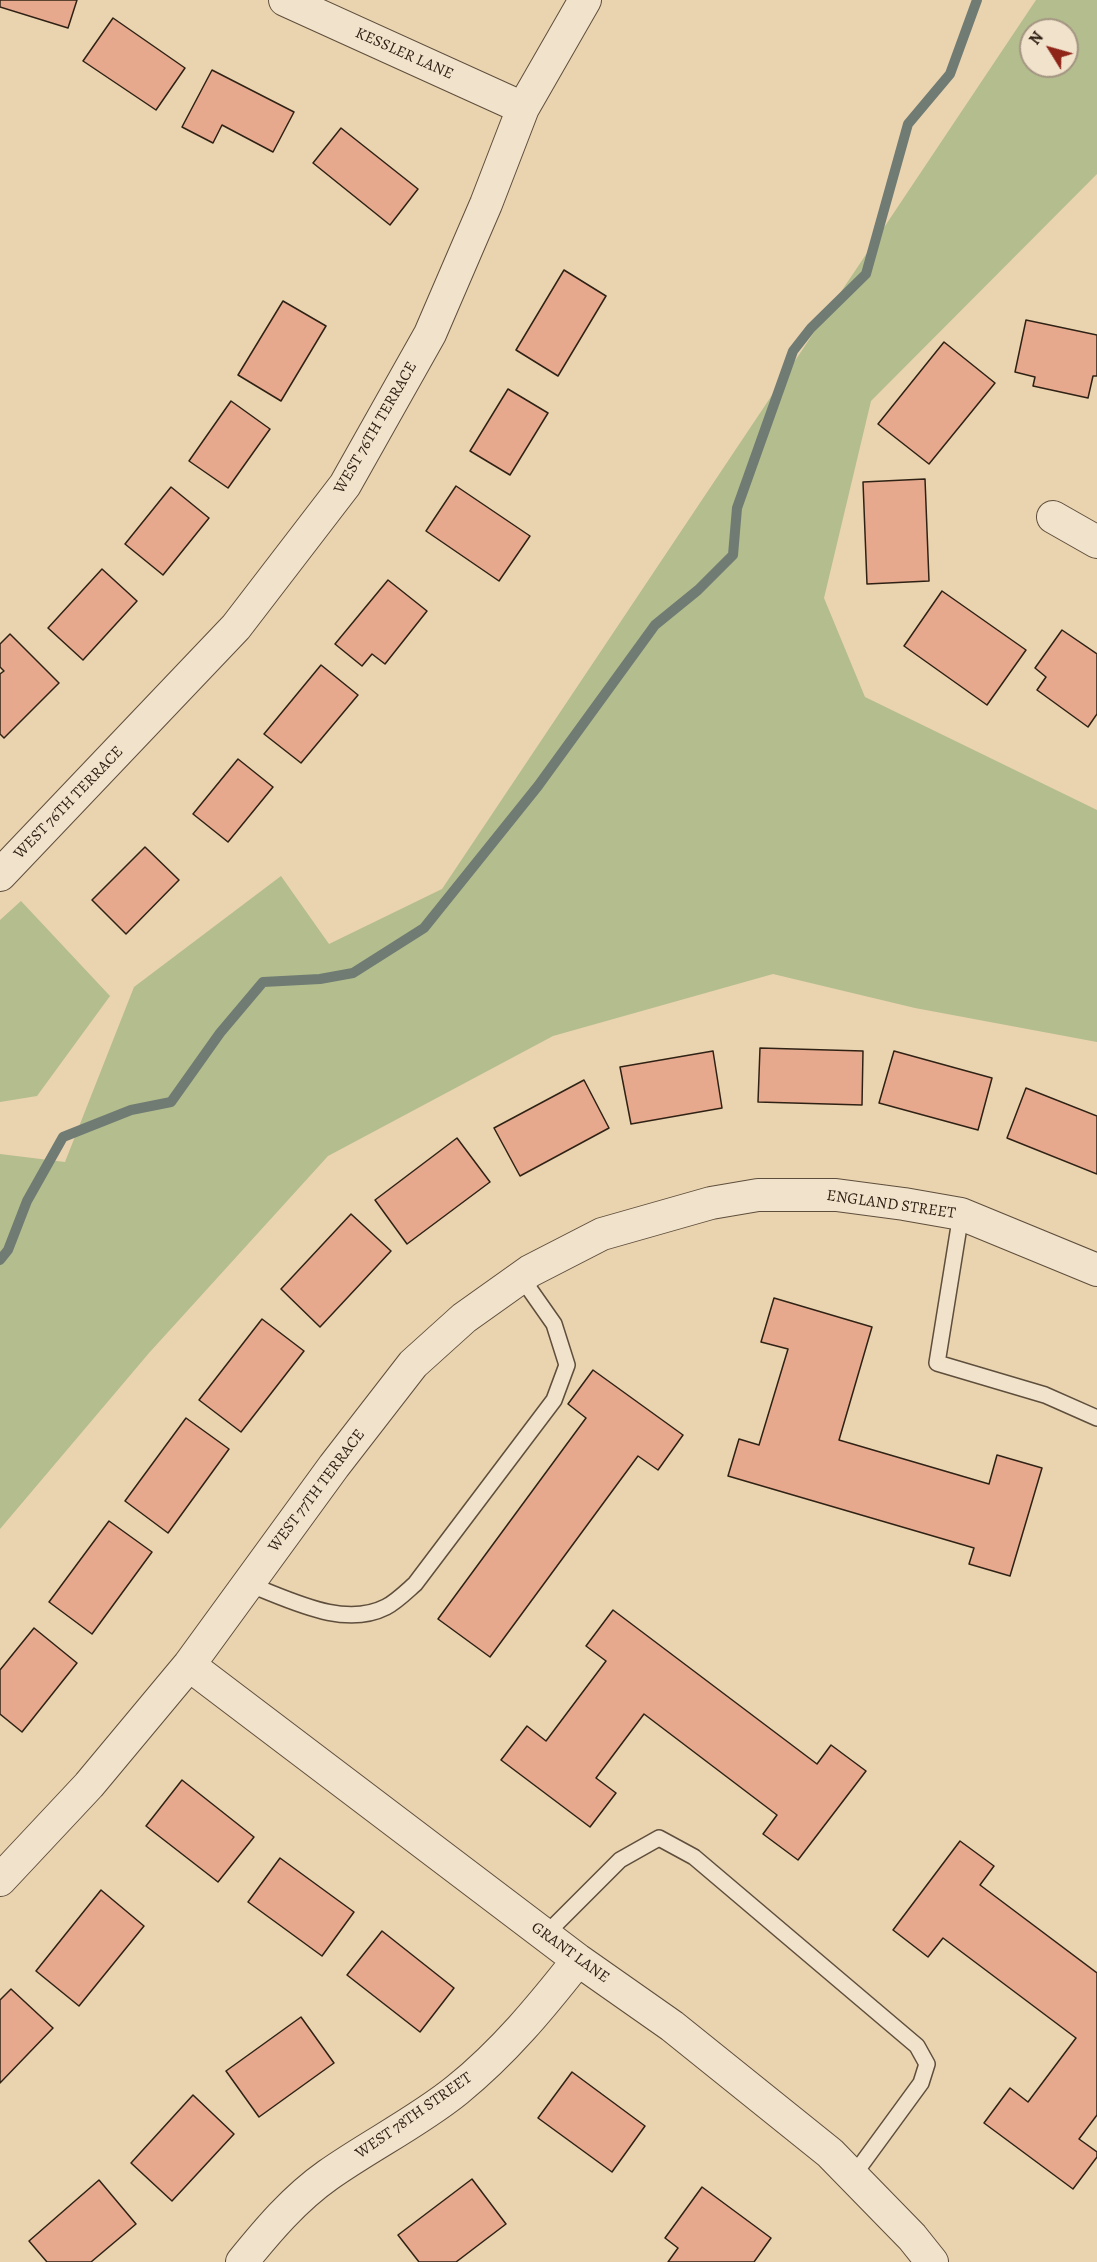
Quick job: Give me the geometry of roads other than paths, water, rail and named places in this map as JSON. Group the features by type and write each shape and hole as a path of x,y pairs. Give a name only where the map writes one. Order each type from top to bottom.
{"street":[{"name":"KESSLER LANE","path":"285,0 523,108"},
{"name":"WEST 76TH TERRACE","path":"0,875 236,627 345,485 430,334 486,204 523,108 585,0"},
{"path":"1053,517 1097,542"},
{"name":"ENGLAND STREET","path":"711,1203 758,1195 836,1195 904,1204 961,1214 1097,1270"},
{"name":"WEST 77TH TERRACE","path":"0,1880 89,1785 189,1665 334,1466 413,1364 464,1318 521,1277 602,1234 711,1203"},
{"name":"GRANT LANE","path":"189,1665 578,1960 672,2026 830,2153 912,2237 932,2262"},
{"name":"WEST 78TH STREET","path":"242,2262 282,2214 326,2176 456,2091 506,2047 578,1960"}],"lane":[{"path":"961,1214 937,1362 1045,1395 1097,1418"},
{"path":"248,1584 321,1611 360,1616 387,1607 415,1584 554,1400 567,1365 554,1324 521,1277"},
{"path":"545,1935 620,1860 659,1838 694,1857 917,2046 927,2064 921,2083 852,2176"}],"waterway":[{"path":"0,1260 8,1250 27,1201 63,1137 131,1110 171,1102 220,1033 263,982 320,979 353,973 424,928 538,786 655,625 698,590 733,555 737,508 793,351 811,328 866,274 908,124 950,74 977,0"}]}
